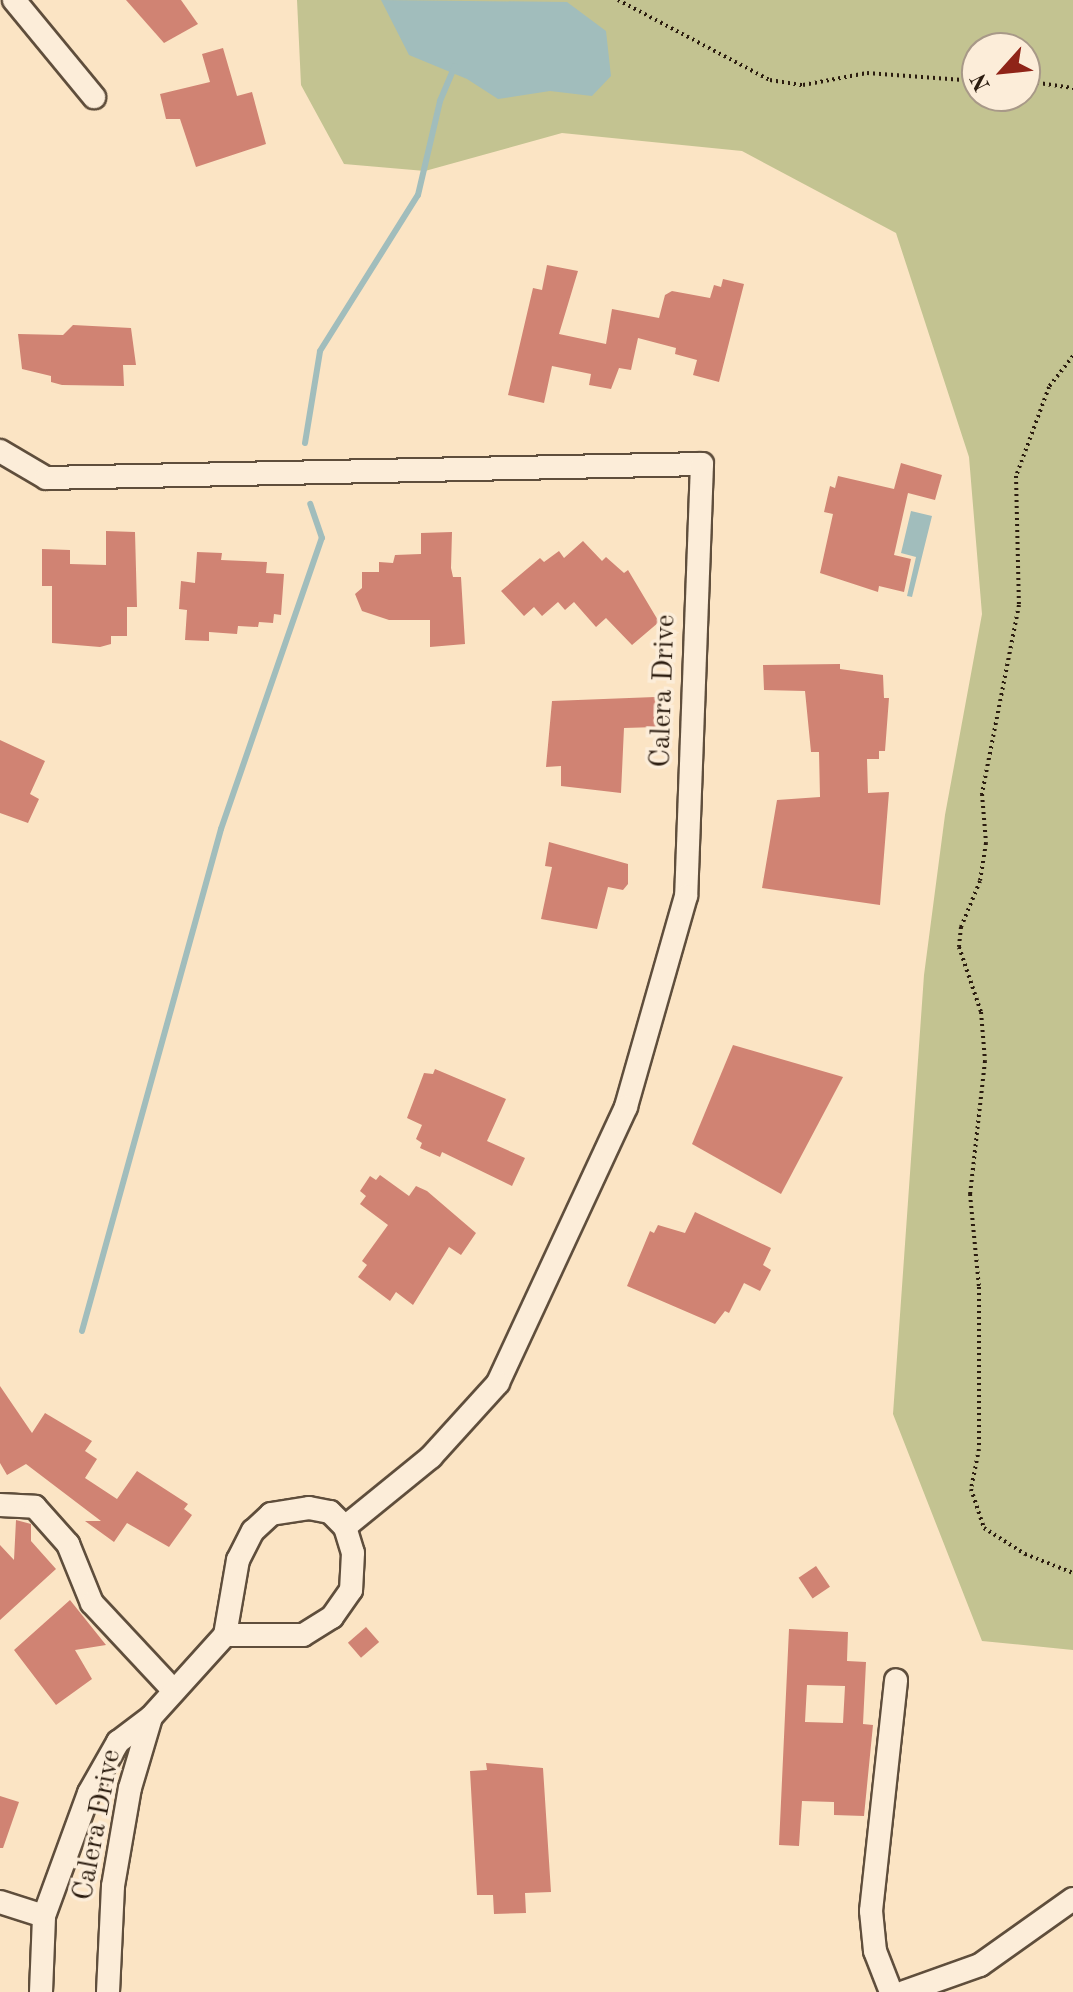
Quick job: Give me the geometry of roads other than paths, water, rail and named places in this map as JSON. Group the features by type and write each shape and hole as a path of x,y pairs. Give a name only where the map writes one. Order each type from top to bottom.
{"street":[{"path":"14,0 94,97"},
{"name":"Calera Drive","path":"0,451 46,478 702,464 686,896 626,1107 498,1383 431,1457 345,1527"},
{"path":"0,1505 35,1507 68,1544 92,1603 174,1691"},
{"path":"309,1508 330,1512 345,1527 353,1553 351,1590 332,1617 303,1635 225,1635 238,1560 253,1531 271,1514 309,1508"},
{"name":"Calera Drive","path":"41,1992 44,1916 89,1793 118,1742 151,1717 225,1635"},
{"path":"891,1992 875,1951 871,1911 896,1680"},
{"name":"Calera Drive","path":"108,1992 113,1886 130,1788 151,1717"},
{"path":"904,1992 980,1965 1073,1899"},
{"path":"0,1902 44,1916"}],"water":[{"path":"381,0 567,2 606,31 611,76 592,96 550,91 498,99 467,79 409,55"},
{"path":"911,511 932,516 912,597 907,596 916,557 901,553"}],"waterway":[{"path":"305,443 320,351 418,195 440,101 455,66"},
{"path":"82,1331 221,829 322,538 310,504"}]}
